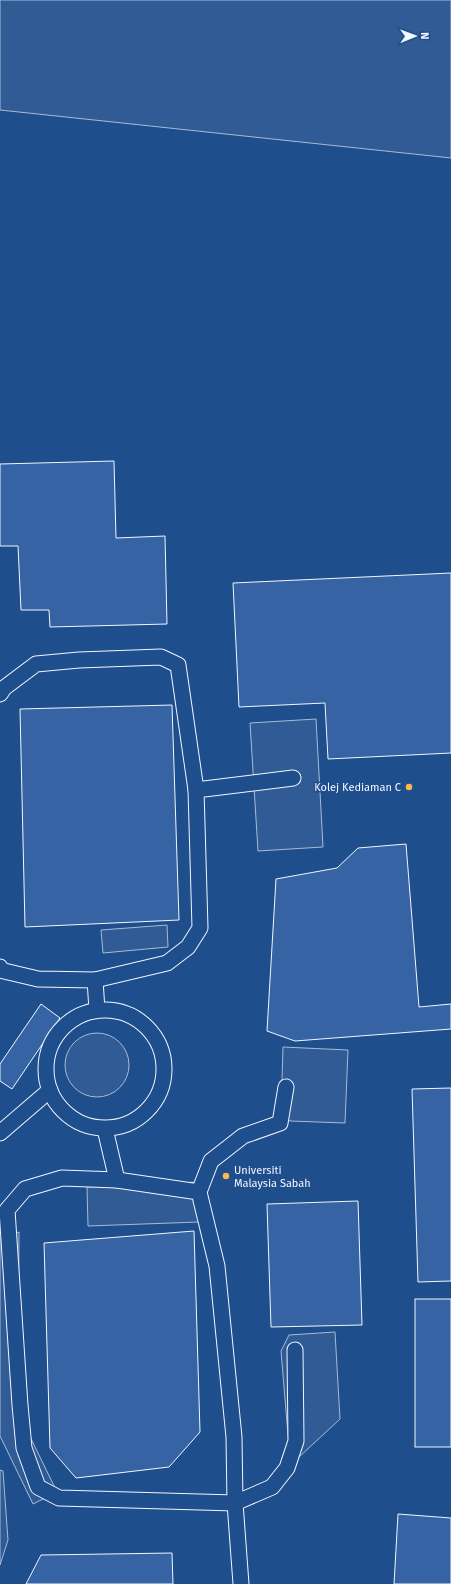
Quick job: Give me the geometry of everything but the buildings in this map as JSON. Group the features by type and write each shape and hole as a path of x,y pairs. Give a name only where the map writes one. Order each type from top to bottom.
{"lane":[{"path":"0,694 4,688 36,664 79,660 161,656 178,665 196,790 200,928 188,947 167,963 95,980 38,979 0,970 0,967"},
{"path":"196,790 293,778"},
{"path":"95,980 97,1010"},
{"path":"97,1010 116,1010 134,1017 149,1029 159,1046 164,1064 162,1084 154,1102 141,1116 124,1125 106,1129 91,1127 72,1118 56,1104 50,1090 46,1075 46,1060 50,1045 58,1032 69,1021 82,1014 97,1010"},
{"path":"240,1584 235,1503 234,1437 217,1266 199,1192 211,1161 243,1136 280,1123 286,1087"},
{"path":"0,1133 50,1090"},
{"path":"106,1129 117,1180"},
{"path":"199,1192 117,1180 62,1178 25,1189 7,1210 24,1448 38,1487 59,1498 235,1503 272,1487 287,1468 296,1441 295,1350"}],"shaded area":[{"path":"0,0 451,0 451,158 0,110"},
{"path":"316,719 323,847 258,851 250,723"},
{"path":"167,925 168,947 103,953 101,930"},
{"path":"97,1033 109,1035 120,1042 127,1053 129,1065 127,1077 120,1088 109,1095 97,1097 85,1095 74,1088 67,1077 65,1065 67,1053 74,1042 85,1035"},
{"path":"283,1047 348,1050 345,1123 290,1121 281,1112"},
{"path":"198,1182 199,1222 88,1226 87,1187"},
{"path":"19,1232 18,1412 57,1492 33,1504 0,1436 0,1239"},
{"path":"335,1332 340,1419 298,1458 289,1447 281,1351 289,1335"},
{"path":"0,1470 3,1471 8,1540 0,1565"}],"place":[{"name":"Kolej Kediaman C","path":"409,787"},
{"name":"Universiti Malaysia Sabah","path":"226,1176"}]}
